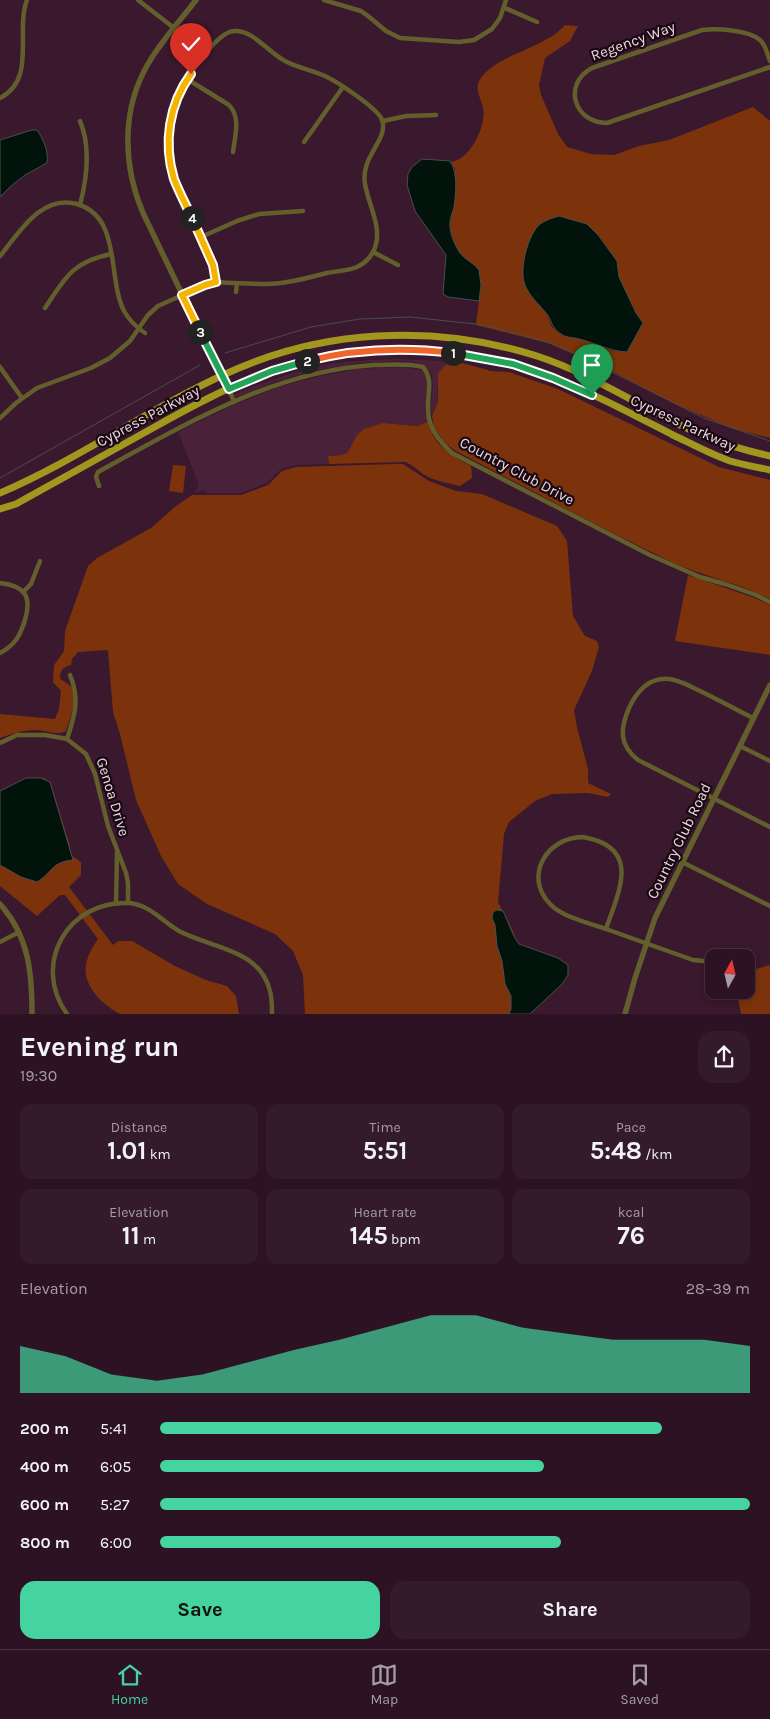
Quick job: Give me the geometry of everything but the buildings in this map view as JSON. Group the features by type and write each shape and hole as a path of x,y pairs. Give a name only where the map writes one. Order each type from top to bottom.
{"main road":[{"name":"Cypress Parkway","path":"0,492 39,474 221,376 262,359 296,349 328,341 372,335 417,335 462,339 502,346 539,357 578,373 703,436 770,456"},
{"name":"Cypress Parkway","path":"0,509 16,504 175,416 229,389 272,371 321,358 363,351 394,349 434,350 513,364 553,378 592,395 700,448 731,461 770,470"}],"street":[{"path":"0,98 8,94 21,72 23,15 27,0"},
{"path":"196,0 154,54 140,78 130,113 128,138 130,170 136,195 234,402"},
{"path":"324,0 365,14 386,31 400,38 459,42 474,40 488,33 496,25 505,8 506,0"},
{"path":"141,1 174,28"},
{"path":"505,8 537,22"},
{"name":"Regency Way","path":"770,61 762,42 756,37 718,29 702,30 588,70 581,76 577,84 575,100 579,109 587,118 600,123 607,123 770,67"},
{"path":"0,418 22,398 45,384 104,362 120,350 153,310 163,303 216,282 268,284 292,281 352,268 365,261 373,252 377,241 377,231 364,174 368,159 381,137 383,129 383,121 379,114 372,107 324,76 281,59 248,33 234,31 224,34 219,38 187,79 173,110 169,130 169,150 174,179 213,265 216,282"},
{"path":"187,79 229,105 234,111 236,119 233,152"},
{"path":"304,142 343,87"},
{"path":"383,121 406,116 436,116"},
{"path":"80,122 86,139 86,183 80,204"},
{"path":"0,256 31,219 48,206 61,202 80,204 102,222 107,232 121,304 130,320 145,333"},
{"path":"201,237 236,221 259,214 303,211"},
{"path":"373,252 398,265"},
{"path":"45,308 75,268 92,258 111,254"},
{"path":"236,292 237,283"},
{"name":"Country Club Drive","path":"99,486 96,476 98,472 172,432 234,402 278,384 315,374 358,366 401,364 423,367 427,373 430,385 428,410 432,429 442,444 452,453 656,558 700,577 726,584 770,602"},
{"path":"0,367 22,398"},
{"path":"23,592 31,584 40,561"},
{"path":"0,583 14,585 23,592 28,600 20,633 11,646 0,653"},
{"path":"67,739 76,708 76,689 70,674"},
{"path":"753,718 693,688 671,679 660,679 647,684 638,692 623,720 622,730 624,740 631,753 642,762 770,826"},
{"name":"Country Club Road","path":"625,1014 646,943 658,911 770,685"},
{"name":"Genoa Drive","path":"0,743 8,738 23,734 45,735 67,739 86,754 95,774 116,851 126,873 128,903"},
{"path":"740,746 770,761"},
{"path":"606,929 622,880 622,866 619,858 610,848 589,838 571,838 560,842 547,852 540,867 539,878 540,888 545,898 558,911 606,929 693,960 705,961"},
{"name":"Genoa Drive","path":"116,851 116,904"},
{"path":"682,862 770,906"},
{"path":"67,1014 58,1001 53,984 53,966 58,944 68,930 82,917 94,910 128,903 148,909 183,933 250,960 260,971 267,983 271,995 272,1014"},
{"path":"0,904 19,932 30,964 32,1014"},
{"path":"0,942 19,932"}],"shaded area":[{"path":"565,25 578,26 570,41 545,58 539,85 541,95 558,134 567,147 591,154 614,155 639,146 669,140 753,107 770,121 770,438 731,428 671,402 610,370 548,343 476,325 481,285 476,266 461,256 456,248 450,228 455,187 455,169 451,162 460,159 466,154 475,142 481,128 483,107 478,84 484,74 500,62 550,38","holes":["578,222 587,224 617,261 619,277 636,313 643,323 627,352 613,351 579,338 563,336 552,327 547,314"]},
{"path":"37,130 43,141 47,154 47,163 25,175 0,197 0,140"},
{"path":"422,159 450,161 453,166 456,189 450,220 451,232 459,252 479,270 481,285 479,301 448,297 443,294 446,255 415,211 407,185 408,174 412,167"},
{"path":"559,216 587,224 598,235 617,261 619,277 636,313 643,323 627,352 563,335 555,329 548,316 525,285 523,271 525,254 530,238 540,224"},
{"path":"400,359 450,363 447,364 437,387 438,402 432,416 430,409 433,385 431,373 424,365 415,362 358,363 315,371 278,381 235,398 234,395 289,374 327,364"},
{"path":"462,363 489,371 509,372 558,389 719,467 770,480 770,599 674,563 454,450 444,442 434,428 432,416 438,402 438,373 447,364"},
{"path":"401,367 422,370 425,374 428,385 425,409 428,422 417,426 383,423 353,445 348,452 342,455 328,456 329,464 296,465 281,469 267,483 241,493 207,493 203,490 195,493 199,485 178,432 233,405 279,387 316,377 358,369"},
{"path":"428,422 434,437 444,449 471,466 472,478 460,486 423,474 406,462 329,464 328,456 342,455 348,452 357,435 364,429 383,423 417,426"},
{"path":"403,464 429,481 456,491 482,494 557,526 567,541 573,616 585,636 597,641 599,647 592,671 574,710 588,769 588,783 611,794 608,797 588,793 552,794 535,801 509,822 504,834 498,902 513,931 515,939 519,944 558,958 568,965 568,975 562,984 530,1014 305,1014 303,975 293,951 275,934 207,904 178,884 161,856 136,800 113,712 108,650 78,652 72,659 71,665 61,671 60,678 72,688 74,698 66,731 55,733 31,730 17,732 0,738 0,714 55,719 59,709 61,691 53,682 54,665 64,651 65,631 88,566 97,558 151,528 192,495 241,495 268,485 282,471 296,467"},
{"path":"173,465 186,466 183,493 169,491"},
{"path":"688,575 770,605 770,655 675,641"},
{"path":"26,778 41,778 50,782 73,860 56,865 37,882 21,877 0,865 0,791"},
{"path":"44,778 50,782 70,846 69,854 81,862 81,875 69,887 113,945 118,941 132,941 175,966 206,980 227,986 236,996 239,1014 120,1014 98,998 88,983 86,966 90,952 98,939 65,895 60,895 37,916 0,886 0,793 22,780"},
{"path":"497,910 503,911 519,944 558,958 568,965 568,975 562,984 530,1014 509,1014 511,996 505,984 502,961 497,946 495,925 492,918 493,912"},
{"path":"770,965 770,1014 741,1014 738,999 755,999 756,969"}],"waterway":[{"path":"225,353 311,327 360,319 410,317 475,324 550,343 574,353 704,418 770,441"},
{"path":"0,478 200,365"}],"route":[{"path":"191,74 181,90 173,110 169,130 170,157 172,172 177,186 213,265 216,282 182,295 229,389 272,371 321,358 363,351 394,349 434,350 513,364 553,378 592,395"}]}
